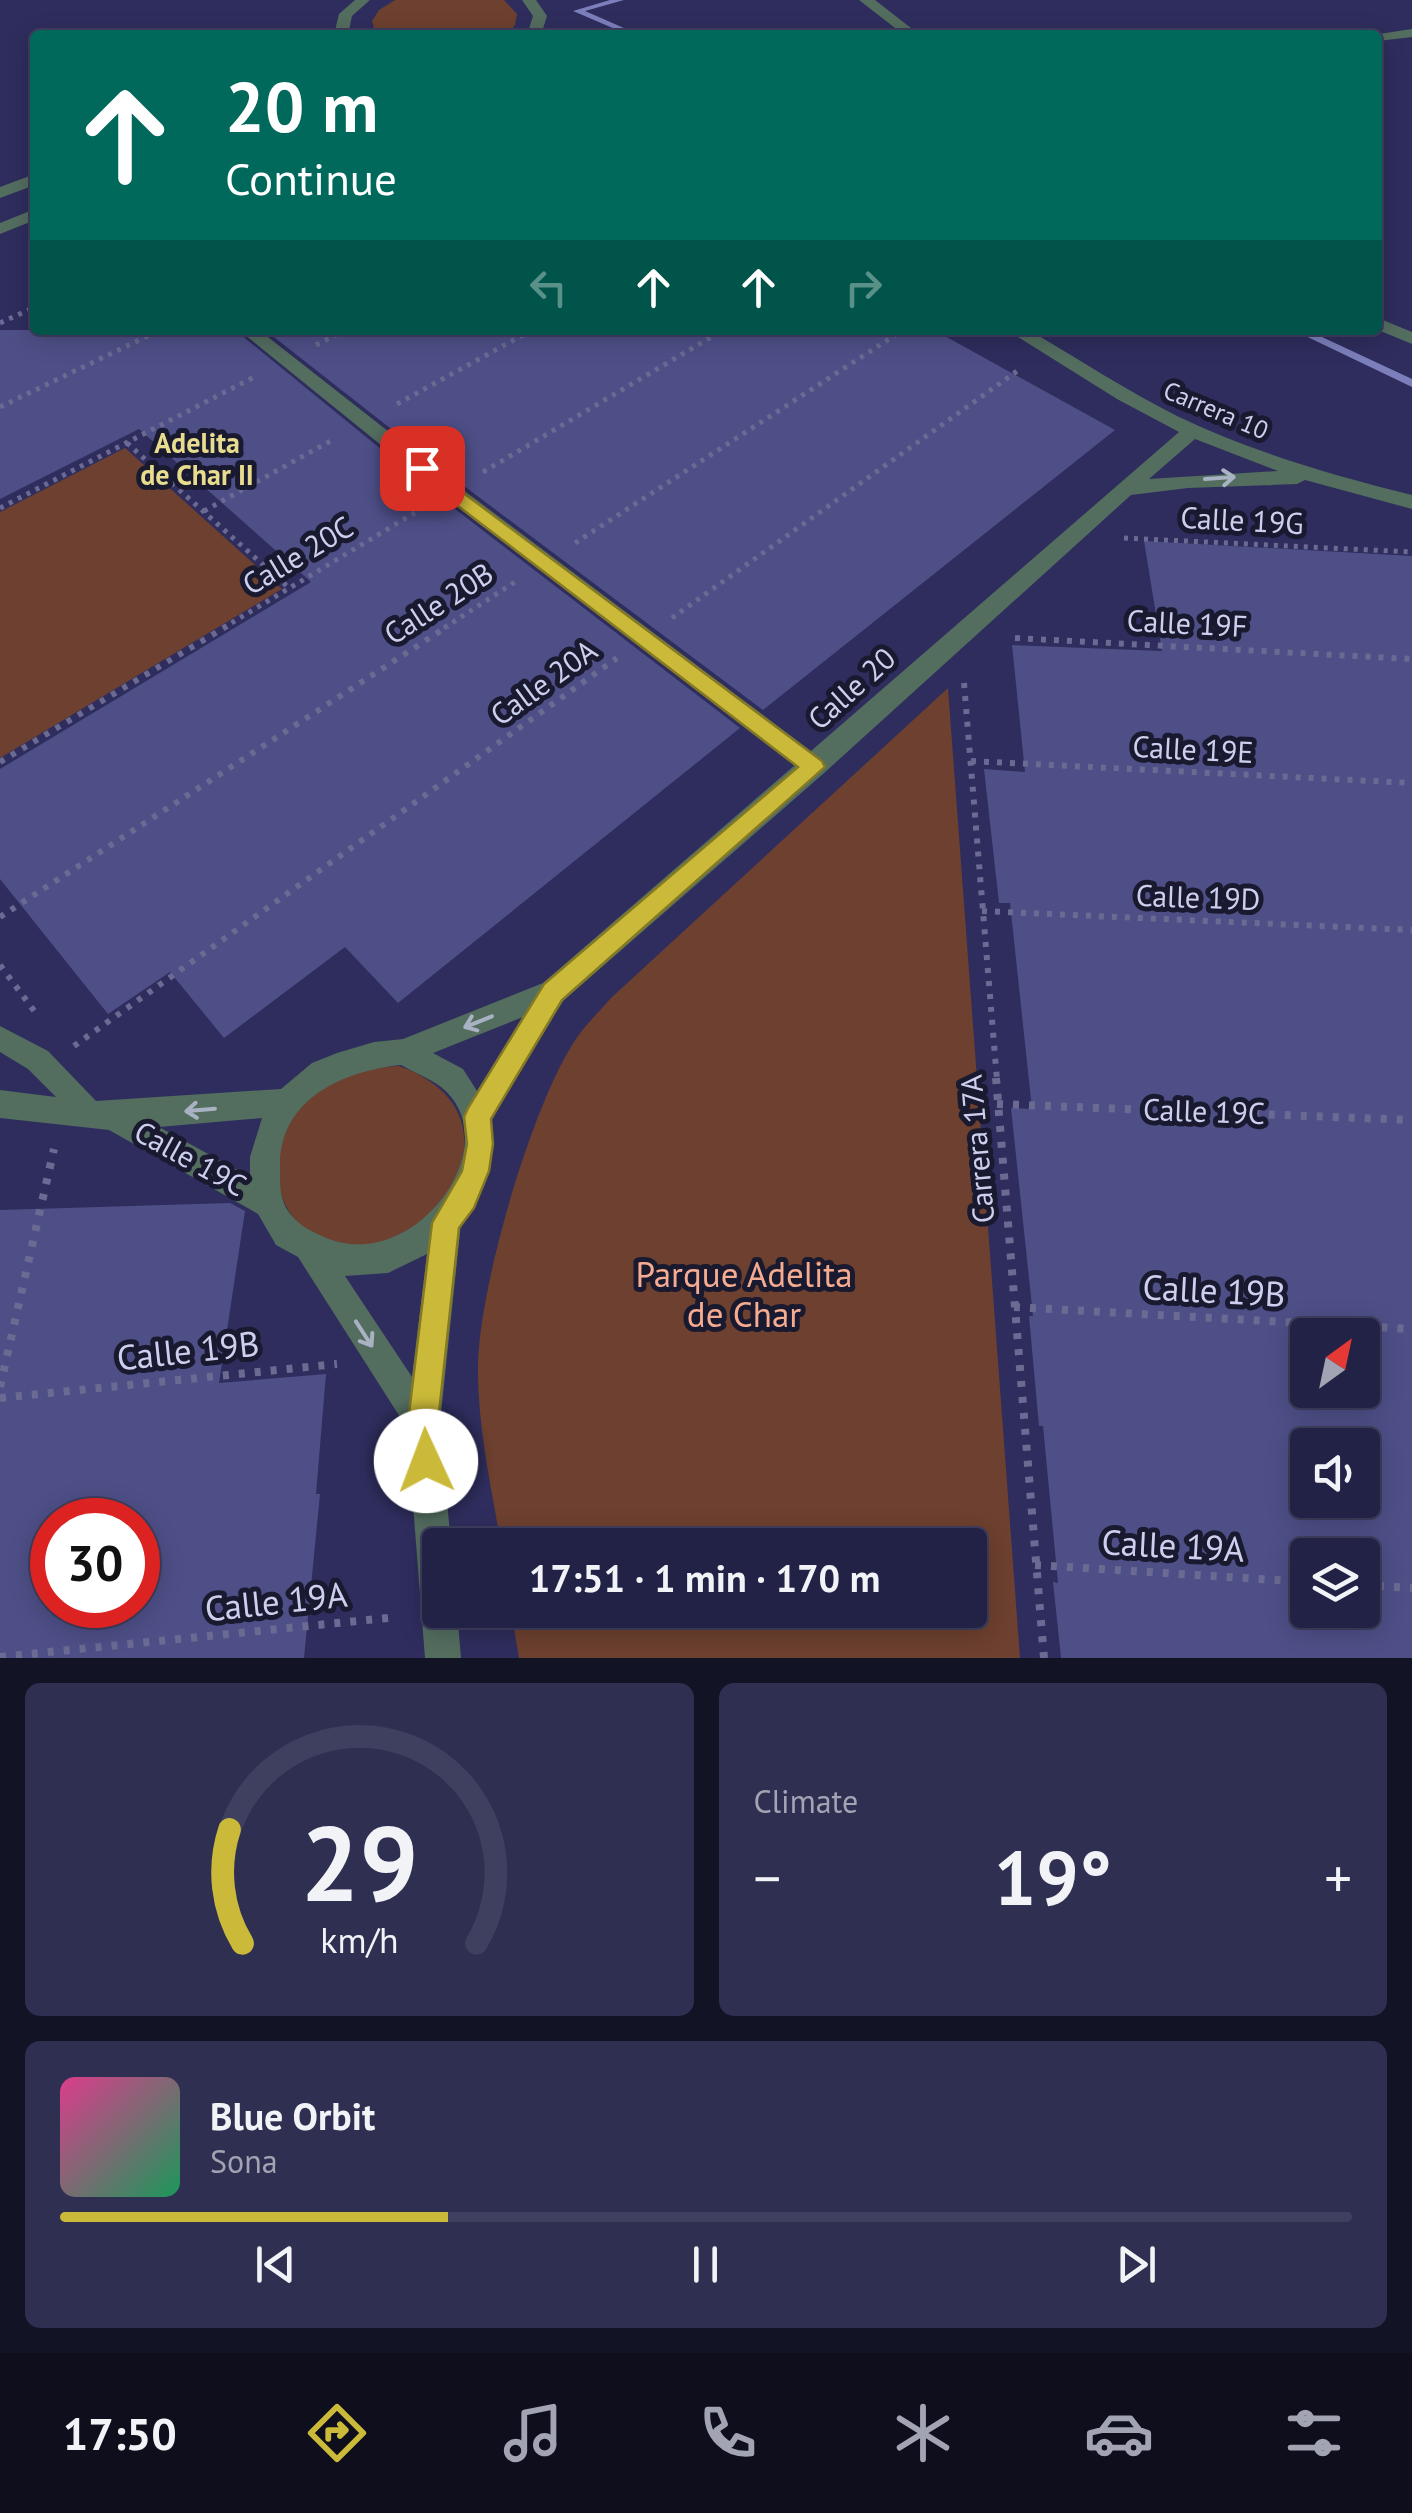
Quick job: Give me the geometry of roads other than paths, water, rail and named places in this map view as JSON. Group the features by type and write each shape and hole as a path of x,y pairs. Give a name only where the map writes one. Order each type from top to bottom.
{"street":[{"path":"341,22 363,0"},
{"path":"529,0 540,16 538,30"},
{"path":"866,0 906,30"},
{"path":"1382,36 1412,32"},
{"path":"0,193 30,181"},
{"path":"0,229 30,216"},
{"path":"1382,324 1412,338"},
{"path":"254,335 451,492 814,767"},
{"name":"Carrera 10","path":"1025,335 1112,390 1192,431 1312,477 1412,502"},
{"name":"Calle 20","path":"477,1117 553,992 814,767 1070,535 1192,431"},
{"path":"1128,489 1188,480 1312,477"},
{"name":"Calle 20","path":"402,1052 553,992"},
{"path":"0,1040 23,1047 60,1079 87,1113"},
{"path":"402,1052 428,1060 450,1074 467,1093 477,1117 480,1144 476,1171 464,1198 446,1223 416,1246 380,1259 344,1261 311,1252 283,1232 266,1202 262,1168 269,1134 286,1102 311,1079 340,1062 371,1053 402,1052"},
{"name":"Calle 19C","path":"0,1104 87,1113 286,1102"},
{"name":"Calle 19C","path":"87,1113 266,1202"},
{"path":"443,1658 423,1422 446,1223"},
{"path":"311,1252 423,1422"}],"waterway":[{"path":"620,0 577,11 624,30"},
{"path":"1309,335 1412,383"}],"district":[{"name":"Adelita de Char II","path":"197,459"}],"park label":[{"name":"Parque Adelita de Char","path":"744,1295"}]}
